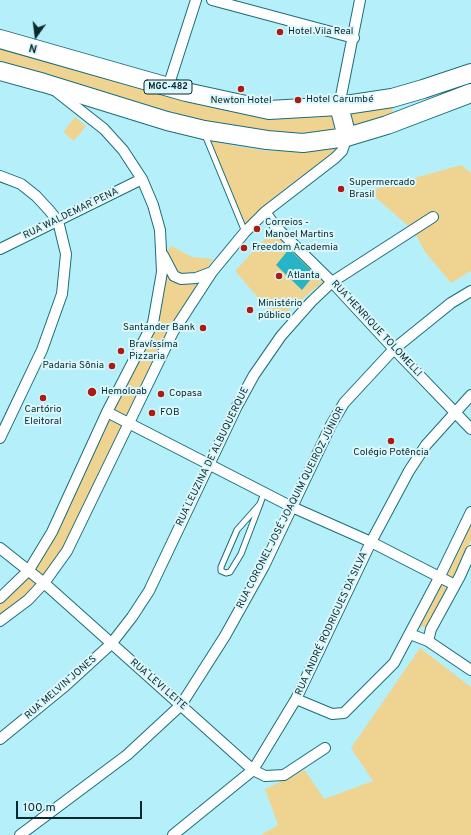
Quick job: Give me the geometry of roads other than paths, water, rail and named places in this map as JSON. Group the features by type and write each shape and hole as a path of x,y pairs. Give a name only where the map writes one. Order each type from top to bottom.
{"highway":[{"name":"MGC-482","path":"0,39 168,87 269,110 339,106 392,98 471,73"},
{"path":"0,71 167,121 204,130 303,143 347,138 471,93"},
{"path":"423,89 420,100 422,105 430,108"},
{"path":"392,98 400,103 402,110 401,119"},
{"path":"339,106 347,138"}],"street":[{"path":"168,87 196,0"},
{"path":"212,0 354,38"},
{"path":"339,106 354,38 360,0"},
{"path":"0,598 29,570 52,532 108,412 153,323 160,288 162,253 160,230 153,205 142,179 123,150 104,129 44,83"},
{"path":"0,621 28,600 44,583 67,551 173,332 212,272 245,232 265,212 335,158 342,151 347,138"},
{"path":"0,176 21,184 36,196 58,221 66,254 62,294 42,350 0,438"},
{"name":"RUA WALDEMAR PENA","path":"0,249 142,179"},
{"name":"RUA HENRIQUE TOLOMELLI","path":"265,212 276,227 332,282 471,429"},
{"name":"RUA LEUZINA DE ALBUQUERQUE","path":"111,644 132,617 149,591 237,406 254,375 281,336 311,302 332,282 433,217"},
{"path":"162,253 174,276 181,279 196,278 212,272"},
{"name":"RUA CORONEL JOSÉ JOAQUIM QUEIROZ JÚNIOR","path":"20,835 128,755 181,705 225,636 264,566 331,425 344,403 394,349 452,303 471,291"},
{"name":"RUA ANDRÉ RODRIGUES DA SILVA","path":"172,835 253,770 296,699 371,542 409,471 426,445 471,395"},
{"path":"108,412 128,424 292,507 371,542 455,585"},
{"path":"296,699 332,714 344,713 394,663 440,576 471,512"},
{"name":"RUA LEVI LEITE","path":"0,548 44,583 253,770 265,776 284,775 326,748"},
{"path":"428,641 431,629 455,585 471,551"},
{"path":"410,634 428,641 471,670"},
{"name":"RUA MELVIN JONES","path":"0,739 111,644"},
{"path":"0,733 11,731"}],"lane":[{"path":"204,130 245,232"},
{"path":"260,504 237,530 220,567 221,571 226,573 230,572 241,554 260,504 264,493"}],"water":[{"path":"289,249 315,274 302,290 276,265"}],"place":[{"name":"Hotel Vila Real","path":"280,32"},
{"name":"Newton Hotel","path":"241,89"},
{"name":"Hotel Carumbé","path":"298,100"},
{"name":"Supermercado Brasil","path":"341,189"},
{"name":"Correios - Manoel Martins","path":"257,229"},
{"name":"Freedom Academia","path":"244,248"},
{"name":"Atlanta","path":"279,276"},
{"name":"Ministério público","path":"250,310"},
{"name":"Santander Bank","path":"203,328"},
{"name":"Bravíssima Pizzaria","path":"121,351"},
{"name":"Padaria Sônia","path":"112,366"},
{"name":"Hemoloab","path":"92,392"},
{"name":"Copasa","path":"161,394"},
{"name":"Cartório Eleitoral","path":"43,398"},
{"name":"FOB","path":"152,413"},
{"name":"Colégio Potência","path":"391,441"}]}
